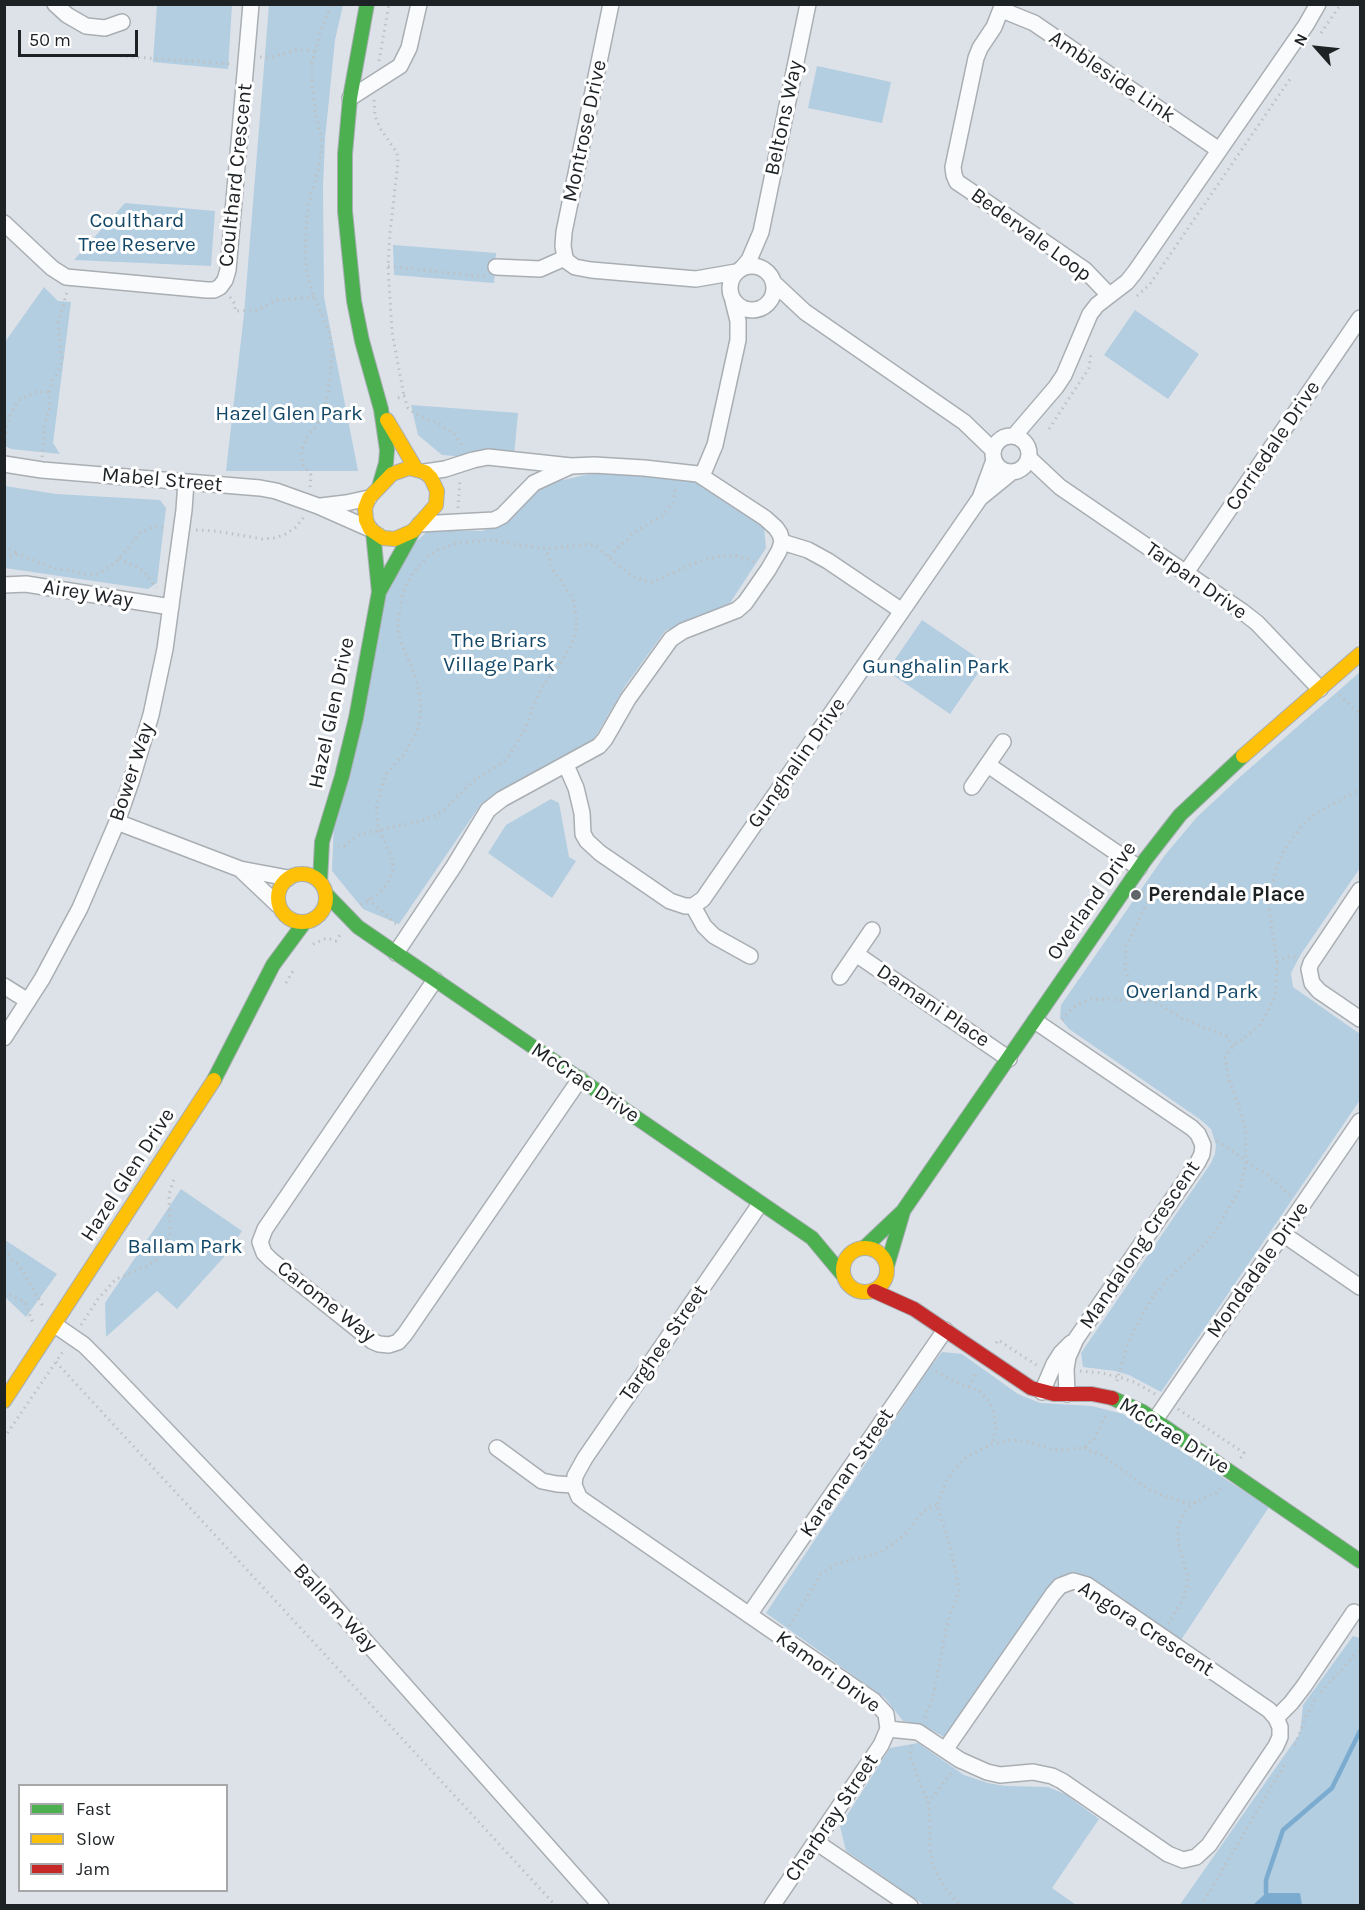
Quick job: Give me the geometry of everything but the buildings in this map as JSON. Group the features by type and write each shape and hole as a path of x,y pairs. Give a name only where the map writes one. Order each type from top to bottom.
{"street":[{"path":"55,4 66,15 86,26 105,28 122,22"},
{"name":"Coulthard Crescent","path":"4,223 52,268 72,279 207,290 220,287 228,270 251,4"},
{"path":"367,4 350,98 345,154 345,211 354,301 362,341 381,409 387,450 386,463 374,493 365,508 366,520 372,531 389,540 416,527 430,514 437,499 435,484 420,470 381,409"},
{"path":"350,98 400,66 406,58 419,4"},
{"name":"Montrose Drive","path":"565,258 564,231 611,4"},
{"name":"Beltons Way","path":"739,270 749,260 761,231 808,4"},
{"name":"Bedervale Loop","path":"1042,405 1064,375 1090,314 1136,272 1306,25 1318,4"},
{"name":"Bedervale Loop","path":"1003,7 976,58 953,167 954,175 957,182 1084,270 1109,295"},
{"name":"Ambleside Link","path":"1003,7 1034,23 1219,150"},
{"name":"Beltons Way","path":"761,231 764,262 772,279"},
{"path":"492,272 540,269 565,258 580,269 696,279 749,266 761,267 805,312 964,422 994,455 1001,469 1023,462"},
{"path":"702,476 715,445 738,340 738,321 729,286 739,270"},
{"path":"696,279 732,297 737,305 749,310 765,306 787,306 805,312"},
{"path":"738,340 750,321 765,306 774,290 772,279"},
{"name":"Corriedale Drive","path":"1185,574 1360,318"},
{"path":"994,455 1000,440 1010,436 1042,405"},
{"path":"1023,462 1042,405"},
{"path":"964,422 1023,440 1023,462"},
{"name":"Gunghalin Drive","path":"980,498 994,455"},
{"path":"374,493 392,474 402,469 445,469 488,457 572,466 594,465 679,471 702,476 765,518 776,528 782,542 768,570 745,603 737,610 683,631 671,639 628,699 605,739 595,750 502,799 488,810 454,866 396,952"},
{"name":"Tarpan Drive","path":"1023,462 1257,623 1323,686"},
{"name":"Gunghalin Drive","path":"693,906 703,899 980,498 1023,462"},
{"name":"Mabel Street","path":"4,464 42,470 260,488 276,491 318,506 372,531"},
{"path":"416,527 494,520 502,516 534,483 572,466"},
{"name":"Bower Way","path":"4,1038 61,947 117,822 151,714 165,649 186,482"},
{"name":"Mabel Street","path":"318,506 346,503 374,493"},
{"name":"Hazel Glen Drive","path":"379,592 416,527"},
{"name":"Hazel Glen Drive","path":"323,888 322,842 357,718 379,592 372,531"},
{"path":"782,542 808,550 828,561 902,611"},
{"name":"Airey Way","path":"4,585 26,584 171,607"},
{"name":"Overland Drive","path":"863,1248 903,1211 1168,829 1201,794 1360,654"},
{"path":"972,788 1003,742"},
{"path":"566,765 576,788 582,813 583,834 587,841 670,901 693,906 704,926 714,936 750,956"},
{"path":"988,765 1139,868"},
{"path":"117,822 240,869 314,877 323,888 324,909 309,922 297,922 281,910 240,869"},
{"name":"Hazel Glen Drive","path":"294,876 322,842"},
{"path":"281,910 279,890 294,876"},
{"name":"McCrae Drive","path":"323,888 352,923 812,1238 842,1274"},
{"path":"1360,890 1311,963 1310,974 1312,983 1319,991 1360,1019"},
{"name":"Hazel Glen Drive","path":"273,965 281,910"},
{"name":"Hazel Glen Drive","path":"4,1401 191,1117 221,1068 273,965 309,922"},
{"name":"McCrae Drive","path":"309,922 352,923"},
{"name":"Damani Place","path":"840,977 872,930"},
{"name":"Damani Place","path":"856,954 1009,1059"},
{"name":"Carome Way","path":"435,980 265,1229 260,1242 264,1253 271,1260 372,1341 389,1345 398,1342 405,1334 580,1080"},
{"path":"4,986 28,1001"},
{"name":"Mandalong Crescent","path":"1035,1021 1192,1128 1203,1145 1198,1162 1076,1339 1061,1353 1059,1371 1042,1392"},
{"name":"Mondadale Drive","path":"1155,1420 1360,1121"},
{"name":"Targhee Street","path":"574,1485 575,1476 585,1458 760,1204"},
{"name":"Overland Drive","path":"887,1268 903,1211"},
{"path":"1283,1234 1360,1287"},
{"name":"McCrae Drive","path":"812,1238 863,1248"},
{"path":"863,1248 879,1253 887,1268 884,1282 874,1291 866,1293 851,1288 845,1282 842,1274 842,1268 848,1255 863,1248"},
{"name":"McCrae Drive","path":"887,1268 914,1309"},
{"name":"McCrae Drive","path":"874,1291 914,1309 1023,1383 1042,1392 1092,1394 1112,1398 1143,1412 1360,1561"},
{"name":"Ballam Way","path":"55,1325 73,1336 99,1360 327,1598 601,1905"},
{"name":"Karaman Street","path":"749,1615 945,1330"},
{"path":"1059,1371 1067,1394"},
{"path":"497,1448 542,1481 574,1485"},
{"name":"Kamori Drive","path":"574,1485 579,1497 584,1501 874,1701 886,1714 888,1729 918,1732 960,1760 987,1773 1000,1775 1033,1772 1052,1776 1175,1858 1191,1859 1209,1845 1276,1746 1280,1737 1280,1727 1276,1718"},
{"name":"Angora Crescent","path":"945,1750 1053,1594 1066,1582 1079,1582 1087,1585 1269,1710 1276,1718"},
{"path":"1276,1718 1298,1694 1354,1612"},
{"name":"Charbray Street","path":"772,1905 881,1745 888,1729"},
{"path":"816,1842 910,1905"}],"path":[{"path":"325,410 332,355 330,333 314,297 307,274 305,255 310,194 321,154 321,135 312,82 314,51 331,4"},
{"path":"389,4 374,100 375,116 380,128 397,153 398,162 388,267 392,332 404,396"},
{"path":"120,56 233,64 233,56 270,57 297,50 314,51"},
{"path":"388,267 492,272"},
{"path":"42,470 45,422 50,408 49,392 62,360 58,323 72,279"},
{"path":"220,287 233,300 235,311 258,310 276,300 314,297"},
{"path":"4,445 9,417 18,401 34,392 49,392"},
{"path":"609,556 634,533 663,516 670,509 679,471"},
{"path":"307,951 314,942 327,938 336,941 352,923 358,908 380,894 392,874 391,856 379,830 376,809 387,773 405,753 417,732 420,718 421,701 416,678 398,631 401,598 410,577 428,556 439,549 455,544 489,540 546,549 588,544 596,546 620,567 645,581 653,582 700,561 720,556 734,555 747,558 768,570"},
{"path":"4,546 18,554"},
{"path":"322,842 339,847 344,846 358,835 435,816 472,782 510,755 518,744 540,690 571,646 576,627 576,608 573,598 553,570 546,549"},
{"path":"118,559 146,574 158,591"},
{"path":"1323,686 1360,714"},
{"path":"1084,1448 1094,1439 1104,1420 1131,1336 1154,1295 1207,1242 1240,1189 1246,1160 1245,1124 1225,1064 1227,1053 1253,1031 1268,1012 1276,990 1277,962 1269,909 1270,892 1283,852 1302,825 1316,813 1360,789"},
{"path":"1130,882 1145,893 1147,898 1147,903 1126,946 1125,969 1127,978 1136,993 1182,1019 1227,1036 1233,1046"},
{"path":"369,900 388,915 407,936"},
{"path":"1277,962 1299,956 1311,963"},
{"path":"285,986 294,969"},
{"path":"1053,1033 1073,1007 1092,999 1152,1001"},
{"path":"1201,1139 1214,1139 1246,1160 1302,1206"},
{"path":"4,1438 98,1299 116,1279 148,1266 159,1258 170,1235 169,1194 177,1171"},
{"path":"4,1250 23,1271 55,1325"},
{"path":"4,1293 24,1301 38,1339 56,1362 556,1905"},
{"path":"969,1387 998,1340 1035,1365 1059,1371 1090,1371 1118,1377 1146,1388 1244,1453 1216,1493 1187,1509 1178,1526 1179,1548 1187,1574 1187,1587 1183,1600 1160,1635"},
{"path":"922,1363 959,1384 978,1389 990,1402 996,1430 992,1444"},
{"path":"960,1905 952,1898 932,1863 928,1803 910,1752 931,1702 946,1625 959,1590 950,1545 937,1505 946,1481 963,1459 992,1444 1011,1440 1024,1441 1055,1449 1084,1448 1104,1456 1152,1492 1187,1503 1196,1502"},
{"path":"782,1638 821,1574 837,1564 881,1552 903,1536 923,1512 937,1505"},
{"path":"928,1803 960,1760"},
{"path":"1201,1905 1228,1861"}],"green space":[{"path":"157,5 232,5 228,69 153,62"},
{"name":"Hazel Glen Park","path":"269,5 343,5 335,40 325,139 324,297 358,471 226,471 244,314"},
{"path":"817,66 891,82 882,123 808,108"},
{"name":"Coulthard Tree Reserve","path":"125,203 215,211 211,266 74,260"},
{"path":"393,245 496,253 494,283 394,275"},
{"path":"44,287 58,301 71,302 53,443 60,454 11,449 5,446 5,342"},
{"path":"1135,310 1199,354 1168,399 1104,355"},
{"path":"411,405 518,413 514,455 484,458 442,455 418,435"},
{"name":"The Briars Village Park","path":"599,472 696,481 764,527 766,548 730,603 665,631 625,686 593,741 481,804 399,924 363,909 332,871 334,822 384,599 410,547 429,530 482,531 506,522 536,486"},
{"path":"5,486 56,494 160,500 166,508 157,583 148,589 5,568"},
{"name":"Gunghalin Park","path":"922,620 985,663 950,714 887,671"},
{"name":"Overland Park","path":"1360,672 1360,868 1301,954 1291,973 1293,987 1360,1034 1360,1100 1161,1392 1129,1375 1083,1367 1081,1353 1211,1163 1216,1145 1211,1129 1201,1120 1069,1029 1060,1018 1061,1005 1165,855 1197,817"},
{"path":"551,799 559,803 569,857 576,861 552,898 488,853 506,825"},
{"name":"Ballam Park","path":"181,1189 242,1231 224,1257 177,1309 157,1291 106,1337 105,1303"},
{"path":"5,1240 57,1274 26,1317 5,1297"},
{"path":"942,1352 962,1354 1018,1394 1040,1403 1092,1406 1123,1414 1269,1507 1181,1640 1089,1578 1057,1577 946,1738 924,1726 903,1721 885,1698 766,1613"},
{"path":"1353,1636 1360,1638 1360,1905 1179,1906 1300,1733 1303,1705"},
{"path":"918,1743 964,1775 1005,1786 1048,1787 1065,1794 1099,1819 1052,1888 1076,1905 924,1905 846,1851 840,1826 890,1748"}],"water":[{"path":"1266,1893 1300,1893 1302,1905 1253,1905"}],"waterway":[{"path":"1266,1893 1266,1880 1283,1830 1332,1788 1360,1731"}],"traffic: fast":[{"path":"367,4 350,98 345,154 345,211 354,301 362,341 381,409 387,450 379,487"},
{"path":"379,592 413,531"},
{"path":"320,882 322,842 342,776 356,718 379,592 373,532"},
{"path":"864,1248 903,1211 1145,860 1180,815 1243,756"},
{"path":"326,894 358,927 812,1238 842,1274"},
{"path":"214,1080 273,965 304,923"},
{"path":"887,1266 903,1212"},
{"path":"1112,1398 1143,1412 1360,1561"}],"traffic: slow":[{"path":"387,420 416,469"},
{"path":"409,468 425,472 431,478 437,491 436,505 413,531 395,539 383,538 370,529 366,520 365,508 369,498 392,474 409,468"},
{"path":"1243,756 1360,654"},
{"path":"297,874 307,874 322,884 326,898 325,907 316,918 307,922 297,922 282,912 278,903 278,893 288,878 297,874"},
{"path":"4,1401 214,1080"},
{"path":"865,1248 874,1249 881,1254 886,1261 887,1270 886,1279 881,1286 874,1291 865,1292 856,1291 849,1286 844,1279 843,1270 844,1261 849,1254 856,1249 865,1248"}],"traffic: jam":[{"path":"874,1291 914,1309 1031,1388 1054,1394 1092,1394 1112,1398"}],"place":[{"name":"Perendale Place","path":"1136,895"}]}
